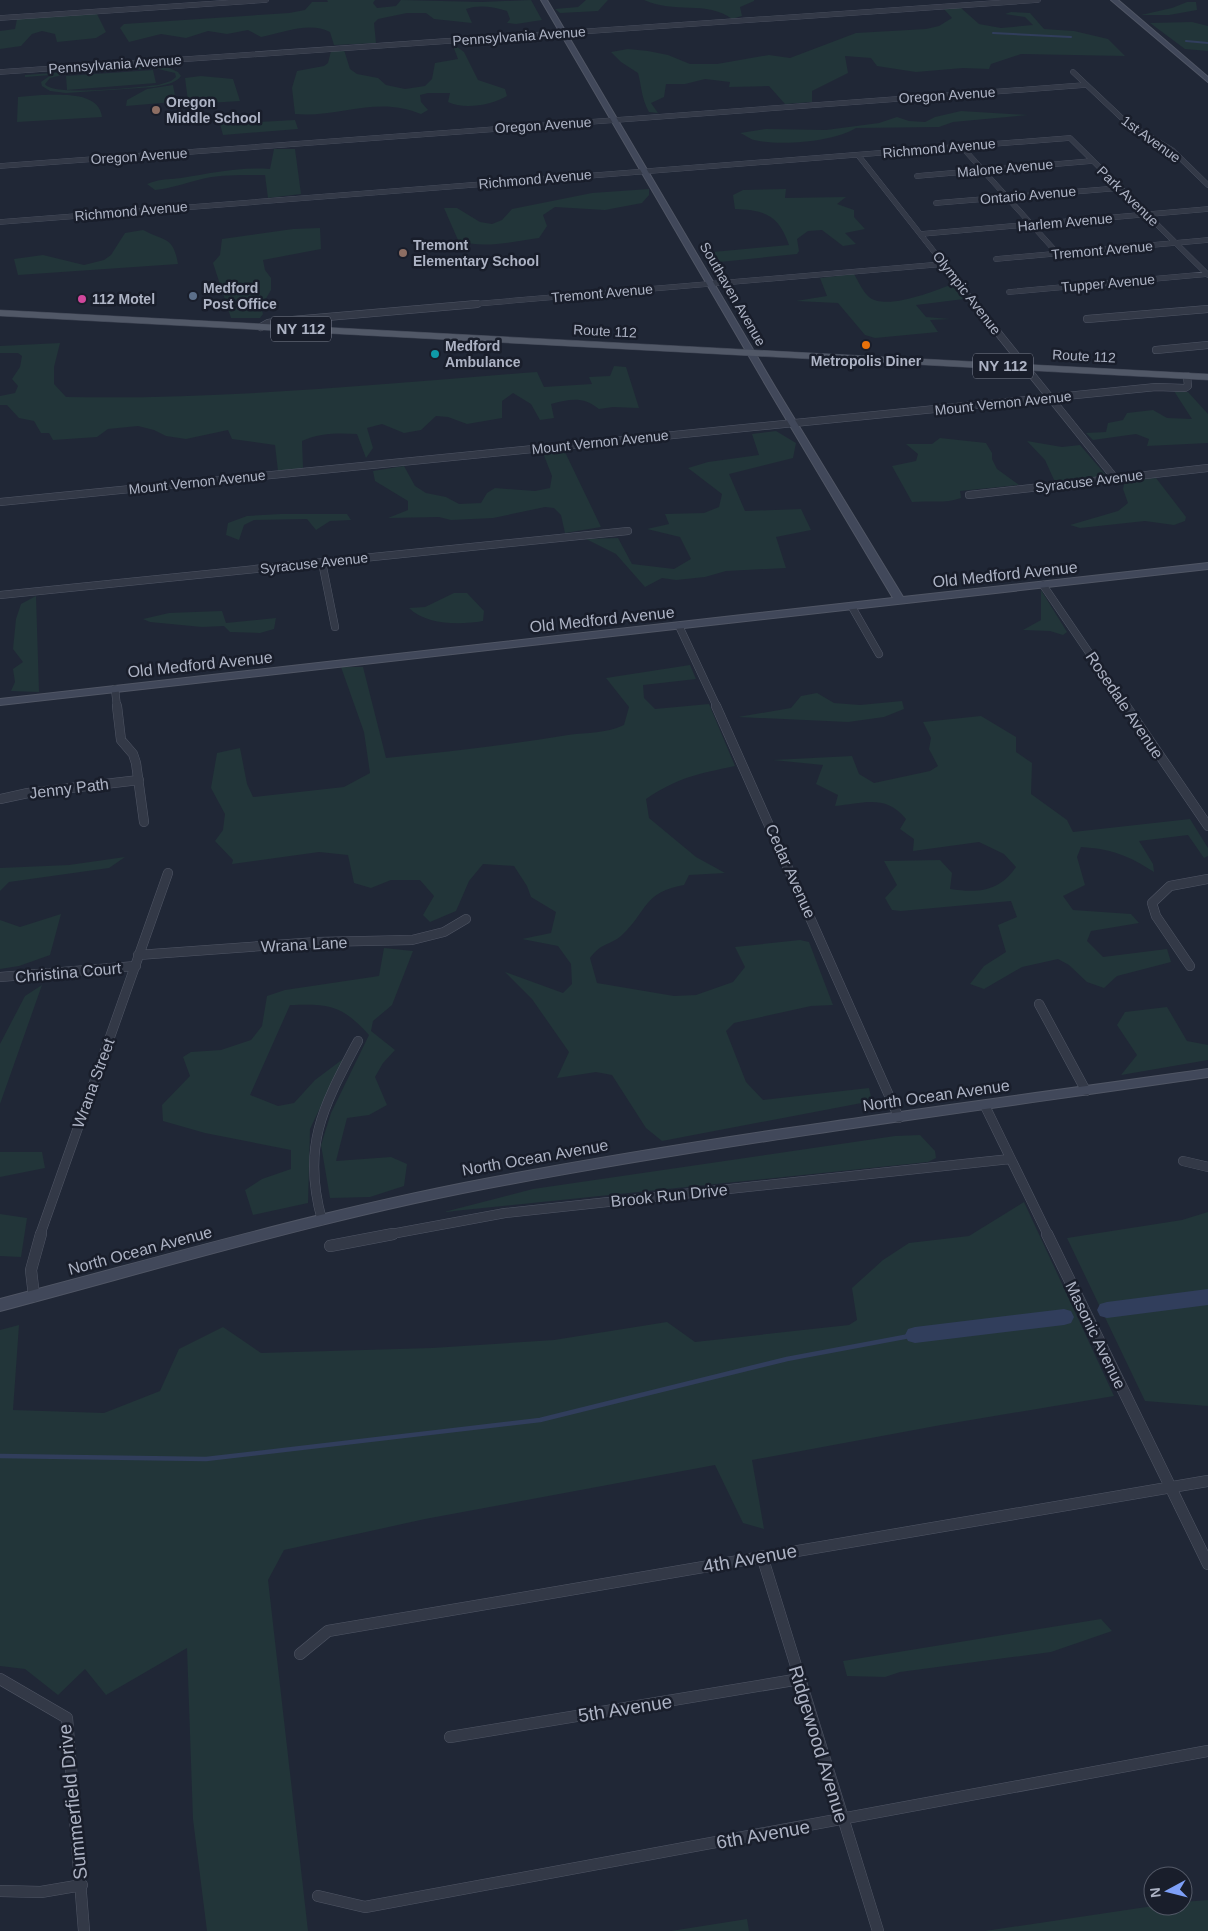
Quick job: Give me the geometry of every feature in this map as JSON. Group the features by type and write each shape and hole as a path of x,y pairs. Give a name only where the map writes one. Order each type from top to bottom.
{"main road":[{"name":"Route 112","path":"0,313 1208,377"}],"street":[{"path":"0,18 266,0"},
{"name":"Southaven Avenue","path":"544,0 900,601"},
{"name":"Pennsylvania Avenue","path":"0,72 1038,0"},
{"path":"1114,0 1208,80"},
{"name":"1st Avenue","path":"1073,72 1126,122 1172,150 1208,185"},
{"name":"Oregon Avenue","path":"0,166 1085,85"},
{"name":"Richmond Avenue","path":"0,222 1070,138"},
{"name":"Park Avenue","path":"1070,138 1208,274"},
{"path":"962,147 1058,254"},
{"name":"Olympic Avenue","path":"858,155 1024,367 1114,477"},
{"name":"Malone Avenue","path":"917,176 1092,161"},
{"name":"Ontario Avenue","path":"936,203 1120,188"},
{"name":"Harlem Avenue","path":"921,234 1208,209"},
{"name":"Tremont Avenue","path":"996,260 1208,240"},
{"name":"Tremont Avenue","path":"261,327 281,321 944,264"},
{"name":"Tupper Avenue","path":"1009,292 1208,274"},
{"path":"1087,320 1208,309"},
{"path":"1156,350 1208,345"},
{"name":"Mount Vernon Avenue","path":"0,502 1156,387 1185,388 1188,386 1187,376"},
{"name":"Syracuse Avenue","path":"970,495 1107,480 1114,477 1208,468"},
{"name":"Syracuse Avenue","path":"0,595 628,531"},
{"path":"322,562 335,627"},
{"name":"Old Medford Avenue","path":"0,702 1208,566"},
{"name":"Rosedale Avenue","path":"1043,585 1208,826"},
{"path":"852,607 879,654"},
{"name":"Cedar Avenue","path":"679,626 746,770 899,1118"},
{"path":"115,689 121,740 133,754 139,780 144,822"},
{"name":"Jenny Path","path":"0,799 28,793 139,780"},
{"name":"Wrana Street","path":"34,1296 31,1270 35,1251 168,873"},
{"path":"1190,966 1156,916 1152,903 1161,890 1177,883 1208,879"},
{"name":"Wrana Lane","path":"138,955 317,942 412,940 444,932 466,919"},
{"name":"Christina Court","path":"0,978 136,966"},
{"path":"1039,1004 1086,1091"},
{"path":"322,1220 316,1203 314,1168 316,1139 322,1111 358,1041"},
{"name":"North Ocean Avenue","path":"0,1306 322,1220 461,1189 589,1164 1208,1074"},
{"name":"Masonic Avenue","path":"985,1106 1208,1564"},
{"name":"Brook Run Drive","path":"330,1246 505,1213 1010,1158"},
{"path":"1182,1161 1208,1167"},
{"name":"4th Avenue","path":"300,1654 328,1631 1208,1481"},
{"name":"Ridgewood Avenue","path":"762,1556 878,1931"},
{"name":"Summerfield Drive","path":"0,1679 67,1718 82,1885 84,1931"},
{"name":"5th Avenue","path":"450,1737 800,1680"},
{"name":"6th Avenue","path":"318,1896 365,1907 1208,1751"},
{"path":"0,1891 41,1892 82,1885"}],"green space":[{"path":"327,0 375,0 373,3 377,8 396,6 401,0 482,2 531,0 542,20 516,24 507,23 510,19 507,11 486,7 466,9 472,23 434,19 426,13 407,13 378,19 374,23 376,43 334,45 330,32 314,28 296,29 261,37 248,30 227,34 208,31 186,38 161,34 129,42 120,28 124,24 289,13 305,10 312,2 328,2"},
{"path":"586,0 608,0 598,11 560,13 555,9 578,7"},
{"path":"644,0 754,1 740,7 742,16 732,19 712,10 667,6"},
{"path":"1187,2 1196,2 1197,10 1169,15 1141,15 1172,8"},
{"path":"961,8 979,24 1001,28 1033,25 1025,17 1005,14 1011,12 1030,13 1044,29 1074,31 1108,39 1125,56 1021,54 991,64 989,69 963,68 916,72 877,66 871,58 845,56 848,73 812,91 812,102 785,104 769,86 729,87 730,82 705,79 685,84 666,84 664,97 651,103 658,113 649,112 646,107 638,73 621,62 611,52 628,49 648,51 668,55 690,64 717,64 769,55 790,58 856,33 926,29 939,26 952,18 944,9"},
{"path":"97,14 106,32 96,38 57,42 55,34 42,31 32,34 21,46 0,49 0,31 15,29 17,19"},
{"path":"1192,22 1208,26 1208,51 1185,49 1150,23"},
{"path":"452,43 464,52 478,80 505,89 507,96 486,104 462,106 448,102 450,93 428,93 420,95 421,102 428,110 421,114 405,109 373,107 327,113 295,114 292,88 297,71 324,66 328,63 331,51 344,50 350,69 357,74 378,78 386,85 405,89 425,86 432,79 435,63 458,59"},
{"path":"179,64 179,66 167,67 178,72 181,76 179,79 165,85 154,87 66,93 50,91 42,86 41,82 51,75 25,77 25,75","holes":["154,68 175,73 176,77 171,81 158,85 134,88 80,91 51,88 45,84 50,78 62,75"]},
{"path":"153,70 156,83 67,90 66,76"},
{"path":"201,76 233,79 240,101 192,104 188,101 185,78"},
{"path":"173,85 176,101 126,106 127,100 147,89"},
{"path":"41,95 78,96 94,103 102,117 17,122 18,97"},
{"path":"961,111 1028,115 953,122 939,127 856,128 834,137 792,143 754,140 740,133 766,129 826,130 879,123 897,117 909,121 925,122 935,117"},
{"path":"295,120 298,129 223,135 220,124"},
{"path":"274,149 295,149 301,194 268,198 265,175 214,177 155,190 147,184 161,180 225,171 270,169"},
{"path":"649,189 649,195 642,203 605,210 555,207 543,215 547,226 539,238 498,244 467,243 458,240 444,208 457,208 480,222 492,224 502,220 512,209 592,193"},
{"path":"786,189 785,198 846,197 837,204 854,210 854,217 865,229 845,233 856,244 843,246 822,230 808,231 797,239 799,251 797,254 710,263 702,253 789,245 781,227 776,221 763,213 735,209 733,195 743,190"},
{"path":"320,228 321,249 263,260 265,270 271,278 271,290 261,307 263,314 260,318 231,318 213,263 220,255 222,239 293,229"},
{"path":"143,230 171,244 178,264 18,275 14,259 43,255 84,265 104,260 111,255 125,233"},
{"path":"854,274 867,295 877,301 898,301 953,284 964,299 916,305 926,317 950,319 930,320 938,332 875,338 865,335 838,303 796,301 827,296 820,278"},
{"path":"60,343 54,367 54,384 66,397 243,394 537,372 544,387 592,384 589,377 610,376 614,366 626,367 639,408 613,407 599,409 582,400 570,400 551,404 554,418 540,420 531,404 513,393 502,401 502,418 467,424 448,417 436,416 421,430 404,433 382,424 367,428 373,448 366,458 357,434 329,434 308,438 302,441 303,468 278,471 275,445 232,439 228,430 186,439 166,436 154,430 138,426 108,429 97,437 53,440 49,433 41,433 34,421 19,418 7,405 0,405 0,396 15,393 18,386 12,379 20,367 22,356 18,353 0,353 0,346"},
{"path":"1174,391 1188,392 1208,414 1208,443 1147,446 1149,439 1136,434 1093,440 1086,433 1106,432 1108,423 1123,420 1127,413 1153,410 1167,418 1192,419"},
{"path":"776,431 796,443 793,458 729,474 745,511 801,509 811,530 776,537 786,568 726,571 705,577 676,580 662,578 645,587 616,554 586,539 618,538 632,564 674,569 691,559 680,537 647,529 669,524 665,514 704,513 719,507 722,494 688,468 708,462 759,455 752,434"},
{"path":"940,438 986,443 992,453 992,459 997,469 1019,485 960,491 961,498 949,501 912,502 892,466 916,461 918,454 906,444 932,444"},
{"path":"1027,441 1062,447 1080,445 1105,474 1103,477 1055,482 1045,460"},
{"path":"564,450 601,527 565,533 561,515 554,508 545,507 493,518 451,520 439,517 388,518 408,510 408,501 375,481 373,471 404,466 415,486 426,493 446,497 459,504 481,503 487,493 495,488 535,491 550,488 552,476 543,453"},
{"path":"1156,478 1186,517 1185,521 1174,525 1145,521 1080,528 1070,525 1118,511 1128,503 1123,489 1125,480"},
{"path":"347,514 351,520 330,521 316,530 307,519 254,520 244,525 239,540 226,535 228,523 247,516"},
{"path":"1041,590 1067,632 1063,635 1050,631 1023,630 1041,620"},
{"path":"454,593 467,593 484,611 483,621 454,623 434,621 416,614 409,608 425,607"},
{"path":"36,596 39,692 11,691 15,682 13,669 23,662 13,649 16,619 21,604"},
{"path":"222,611 226,623 276,618 274,629 260,633 230,632 224,626 202,627 150,622 143,619 169,613"},
{"path":"690,665 696,679 643,685 644,698 655,709 709,704 735,766 689,777 668,786 646,799 649,818 696,857 725,873 689,875 684,885 671,888 653,898 622,935 603,946 590,958 597,983 674,996 696,995 733,982 745,967 735,947 800,940 809,942 833,1005 811,1006 734,1023 726,1031 746,1082 763,1100 869,1088 872,1101 662,1141 646,1128 612,1075 596,1072 557,1078 569,1052 532,999 505,972 563,993 572,984 571,964 558,946 522,939 551,933 556,912 531,897 527,886 514,866 483,864 469,881 456,911 430,922 423,915 434,896 420,880 391,880 371,888 354,883 348,855 319,852 232,864 233,860 215,841 223,830 225,814 211,788 217,753 240,748 247,784 253,797 344,787 370,773 364,732 341,667 363,667 386,758 455,751 617,728 624,725 629,707 606,678"},
{"path":"817,693 834,703 860,705 902,701 904,709 884,717 848,722 738,717 791,708 801,696"},
{"path":"981,716 1016,737 1016,752 1032,763 1031,794 1067,820 1073,832 1190,819 1208,848 1208,856 1204,858 1188,835 1139,841 1153,864 1154,872 1136,861 1119,854 1101,849 1081,847 1077,857 1085,885 1063,896 1073,910 1131,914 1139,923 1091,931 1087,941 1103,957 1167,949 1171,962 1117,976 1104,988 1087,982 1069,965 1058,959 1022,967 984,989 970,984 984,966 1006,952 998,925 1017,917 1011,901 901,911 892,910 885,898 897,885 884,861 940,860 952,873 950,889 970,891 995,886 1002,882 1016,867 1004,854 979,842 913,851 914,839 900,829 906,819 891,806 882,803 865,802 835,806 838,795 816,784 823,765 773,760 852,756 859,774 874,783 930,771 938,766 929,749 931,738 923,722"},
{"path":"125,857 109,868 9,882 0,891 0,868 69,865"},
{"path":"61,914 50,955 19,966 0,969 0,920 20,927"},
{"path":"384,948 413,951 392,1005 373,1021 371,1031 395,1050 383,1063 375,1077 387,1105 369,1115 347,1118 336,1161 391,1157 407,1164 404,1186 370,1197 330,1198 321,1145 331,1113 369,1035 350,1017 334,1008 315,1005 290,1005 250,1095 278,1106 294,1103 315,1080 343,1059 310,1129 308,1203 253,1215 245,1190 262,1179 291,1169 291,1150 205,1133 163,1121 162,1105 190,1076 183,1057 191,1052 221,1050 251,1040 262,1026 267,996 285,990 379,976"},
{"path":"42,985 0,1104 0,1044 25,996"},
{"path":"1167,1007 1187,1041 1208,1045 1208,1060 1121,1075 1137,1055 1117,1025 1125,1012"},
{"path":"920,1135 935,1151 936,1158 928,1162 444,1212 533,1189 895,1136"},
{"path":"0,1152 42,1152 45,1168 0,1177"},
{"path":"1024,1202 1114,1396 941,1425 752,1460 764,1529 743,1523 715,1465 425,1519 284,1550 268,1580 308,1931 207,1931 193,1819 187,1648 106,1695 85,1669 58,1695 25,1669 0,1666 0,1330 19,1325 13,1410 104,1413 160,1391 179,1349 223,1327 261,1353 432,1348 554,1340 667,1322 695,1342 849,1325 857,1320 852,1288 883,1260 909,1243 969,1236"},
{"path":"1208,1212 1208,1406 1145,1401 1067,1238 1182,1220"},
{"path":"0,1214 27,1218 21,1257 0,1256"},
{"path":"1101,1619 1112,1631 1051,1652 900,1672 885,1677 847,1676 843,1661"},
{"path":"1208,1900 1208,1931 985,1931 1143,1907 1143,1916 1193,1916 1193,1901"},
{"path":"747,1919 749,1931 671,1931"}],"waterway":[{"path":"993,33 1071,37"},
{"path":"1186,41 1208,43"},
{"path":"1107,1310 1208,1297"},
{"path":"915,1335 1064,1317"},
{"path":"0,1456 206,1459 540,1420 787,1359 915,1335"}],"place":[{"name":"Oregon Middle School","path":"156,110"},
{"name":"Tremont Elementary School","path":"403,253"},
{"name":"Medford Post Office","path":"193,296"},
{"name":"112 Motel","path":"82,299"},
{"name":"Metropolis Diner","path":"866,345"},
{"name":"Medford Ambulance","path":"435,354"}]}
